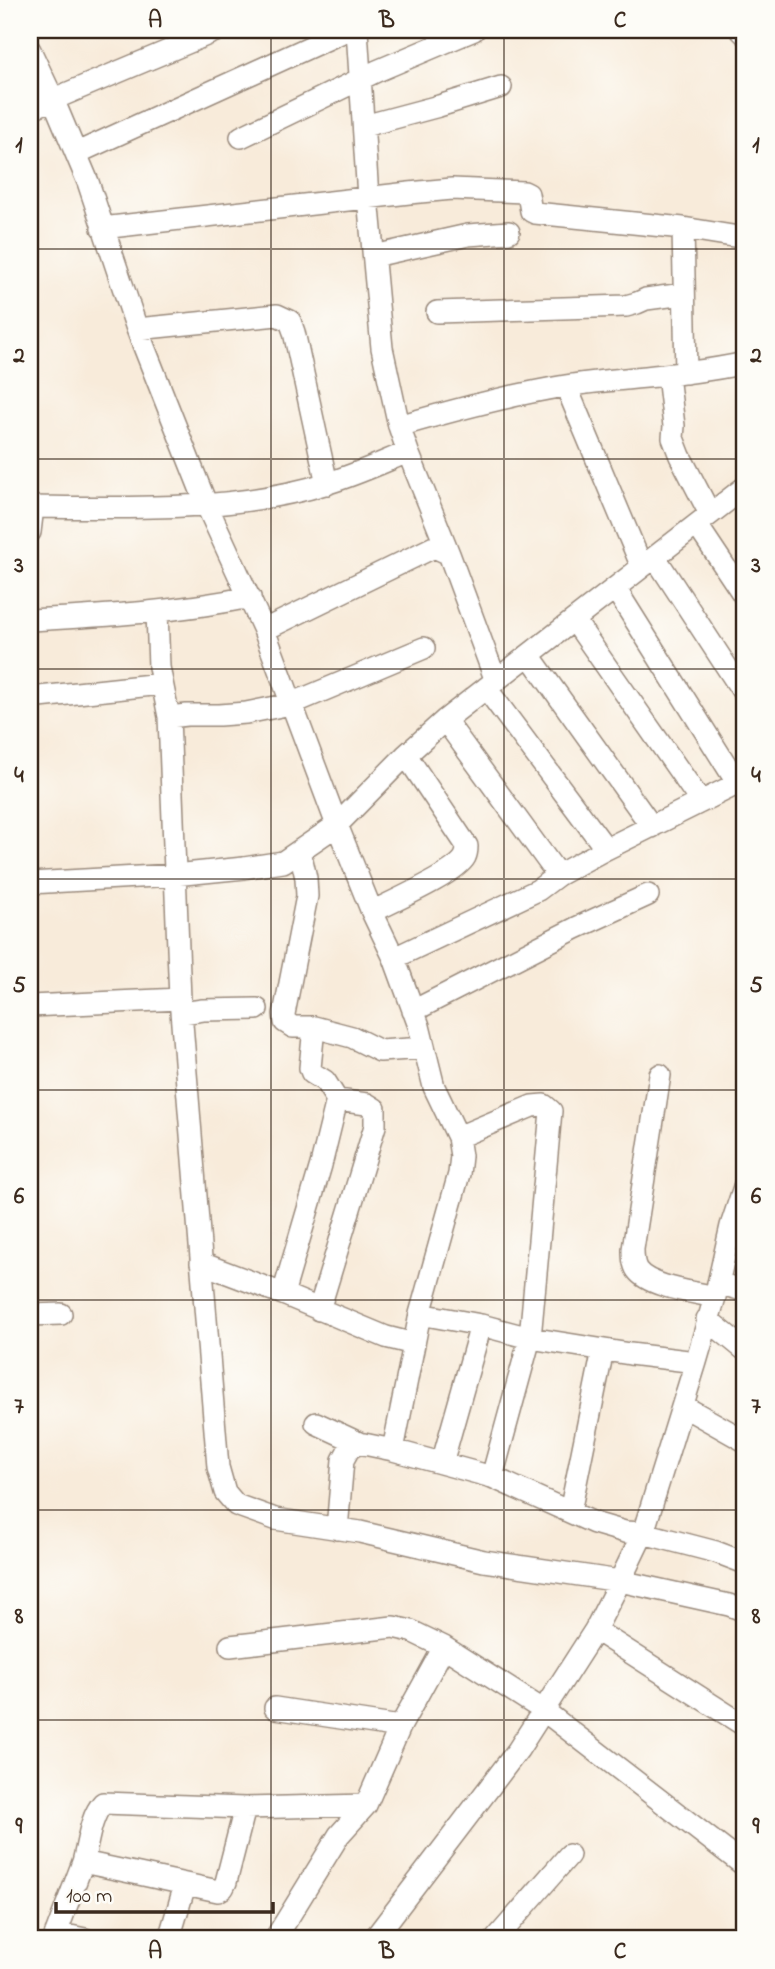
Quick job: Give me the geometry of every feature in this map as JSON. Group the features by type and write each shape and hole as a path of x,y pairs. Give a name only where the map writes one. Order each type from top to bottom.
{"street":[{"path":"30,109 218,30"},
{"path":"77,153 347,30"},
{"path":"357,30 368,197 382,348 399,426 449,554 491,684 606,849"},
{"path":"241,137 360,79 474,30"},
{"path":"741,30 745,34"},
{"path":"30,50 77,153 137,329 207,506 264,630 337,825 372,912 394,958 413,1011 434,1087 458,1137 461,1156 459,1174 420,1314 393,1450"},
{"path":"365,126 501,87"},
{"path":"103,228 452,189 528,194 531,211 534,213 683,228 745,238"},
{"path":"683,228 684,294 673,438 704,519 745,597"},
{"path":"374,256 468,236 509,232"},
{"path":"437,312 626,306 646,299 684,294"},
{"path":"137,329 277,315 290,321 295,332 327,484"},
{"path":"399,426 474,405 566,386 677,374 745,363"},
{"path":"566,386 649,562 745,695"},
{"path":"30,533 32,507 207,506 270,497 327,484 408,452"},
{"path":"30,883 174,875 283,862 337,825 445,720 704,519 743,494"},
{"path":"264,630 434,547 449,554"},
{"path":"394,958 538,890 558,875 606,849 741,782 615,588"},
{"path":"30,620 158,612 250,597"},
{"path":"158,612 161,684 169,717 181,1006 218,1467 225,1492 236,1505 275,1519 337,1529 484,1561 620,1581 729,1605 745,1611"},
{"path":"574,620 701,802"},
{"path":"169,717 246,713 291,704 424,648"},
{"path":"529,655 652,827"},
{"path":"30,698 161,684"},
{"path":"445,720 558,875"},
{"path":"372,912 445,874 458,866 466,856 467,846 406,755"},
{"path":"300,851 307,896 284,1014 285,1022 293,1027 314,1027 352,1037 380,1051 424,1048"},
{"path":"413,1011 576,928 648,895"},
{"path":"30,1006 257,1009"},
{"path":"314,1027 310,1068 312,1073 324,1081 337,1100 367,1104 375,1109 375,1126 319,1310"},
{"path":"660,1074 633,1249 634,1264 639,1273 650,1282 745,1291"},
{"path":"283,1294 337,1100"},
{"path":"458,1137 532,1106 544,1105 551,1111 530,1338 492,1477"},
{"path":"374,1939 518,1750 595,1630 620,1581 643,1533 683,1406 731,1226 745,1184"},
{"path":"201,1264 283,1294 386,1337 414,1344"},
{"path":"30,1315 61,1314"},
{"path":"420,1314 481,1325 530,1338 696,1362"},
{"path":"707,1319 745,1350"},
{"path":"442,1463 481,1325"},
{"path":"570,1512 603,1350"},
{"path":"683,1406 745,1441"},
{"path":"316,1423 359,1443 492,1477 605,1526 716,1552 745,1563"},
{"path":"337,1529 344,1460 349,1449 359,1443"},
{"path":"230,1646 393,1627 411,1631 444,1647 543,1710 745,1866"},
{"path":"595,1630 745,1726"},
{"path":"275,1939 339,1835 366,1805 400,1727 444,1647"},
{"path":"275,1708 400,1727"},
{"path":"85,1939 55,1936 83,1862 95,1818 103,1803 245,1808 366,1805"},
{"path":"83,1862 218,1891 223,1888 245,1808"},
{"path":"496,1939 569,1854"},
{"path":"169,1939 185,1885"}]}
